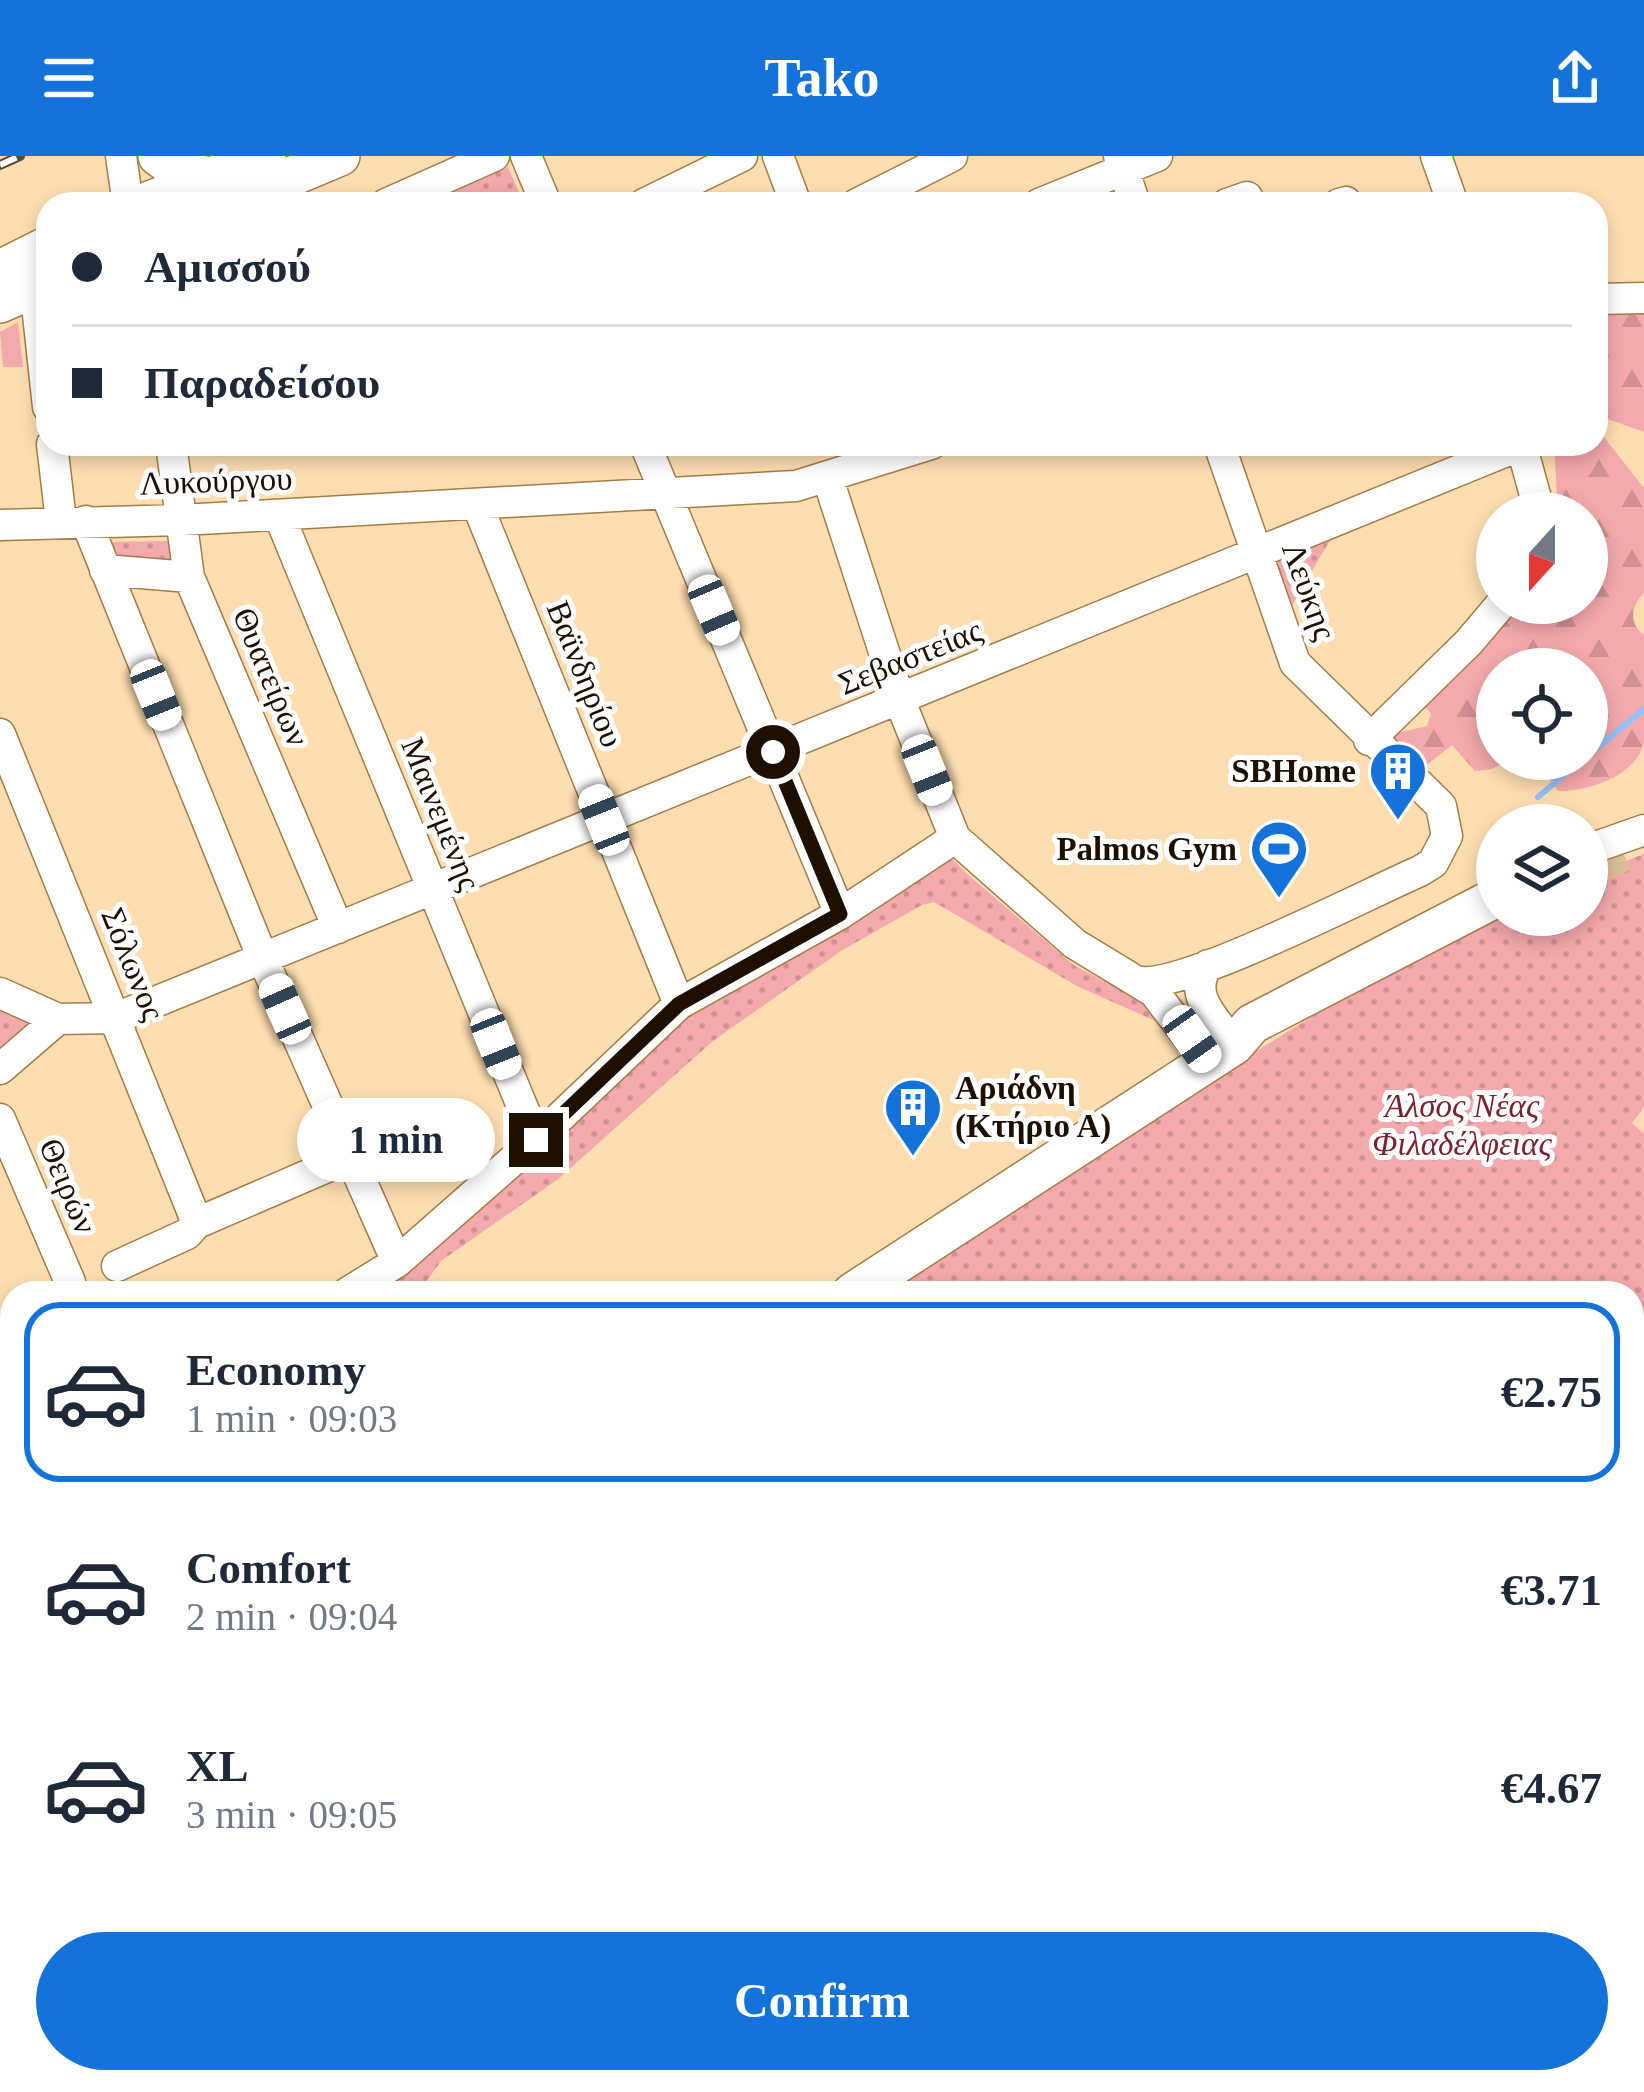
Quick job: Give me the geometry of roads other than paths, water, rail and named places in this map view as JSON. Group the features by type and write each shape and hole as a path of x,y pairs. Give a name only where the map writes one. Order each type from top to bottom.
{"main road":[{"path":"155,156 219,190 340,156"},
{"path":"219,190 266,156"},
{"path":"1221,1054 1252,1024 1476,908"},
{"path":"871,1281 1221,1054 1261,1038 1476,924"}],"street":[{"path":"122,156 142,192"},
{"path":"149,192 155,156"},
{"path":"413,192 494,156"},
{"path":"668,192 742,156"},
{"path":"778,156 792,192"},
{"path":"881,192 952,156"},
{"path":"1063,192 1121,162 1157,156"},
{"path":"1436,156 1449,192"},
{"path":"532,158 542,192"},
{"path":"1121,162 1131,192"},
{"path":"21,285 36,353"},
{"path":"1608,298 1644,298"},
{"path":"55,456 73,521 105,570 262,959 397,1262"},
{"name":"Θυατείρων","path":"173,456 189,577 338,928"},
{"path":"650,456 840,914"},
{"name":"Λυκούργου","path":"0,525 181,520 796,486 896,456"},
{"name":"Λεύκης","path":"1203,979 1420,871 1442,850 1446,820 1441,806 1295,664 1223,456"},
{"name":"Σεβαστείας","path":"58,1019 116,1018 1492,456"},
{"path":"1524,456 1534,492"},
{"path":"828,479 899,701 955,838 1075,944 1141,982 1221,1054"},
{"name":"Βαϊνδηρίου","path":"477,504 679,1004"},
{"name":"Μαινεμένης","path":"279,514 536,1140"},
{"path":"105,570 189,577"},
{"path":"1370,740 1484,624"},
{"name":"Σόλωνος","path":"0,734 13,804 116,1018 196,1223"},
{"path":"1608,843 1644,830"},
{"path":"366,1281 397,1262 536,1140 679,1004 840,914 955,838"},
{"path":"1141,982 1203,979"},
{"path":"1172,1010 1203,979"},
{"path":"1203,979 1221,1054"},
{"path":"0,993 58,1019 0,1069"},
{"name":"Θειρών","path":"0,1119 70,1281"},
{"path":"117,1267 187,1234 196,1223 350,1157"}],"waterway":[{"path":"1608,739 1644,709"},
{"path":"1538,797 1558,780"}],"tunnel":[{"path":"1608,858 1644,842"}],"railway":[{"path":"0,165 20,156"}],"place":[{"name":"SBHome","path":"1398,822"},
{"name":"Palmos Gym","path":"1279,900"},
{"name":"Αριάδνη (Κτήριο Α)","path":"913,1158"}],"park label":[{"name":"Άλσος Νέας Φιλαδέλφειας","path":"1462,1125"}]}
